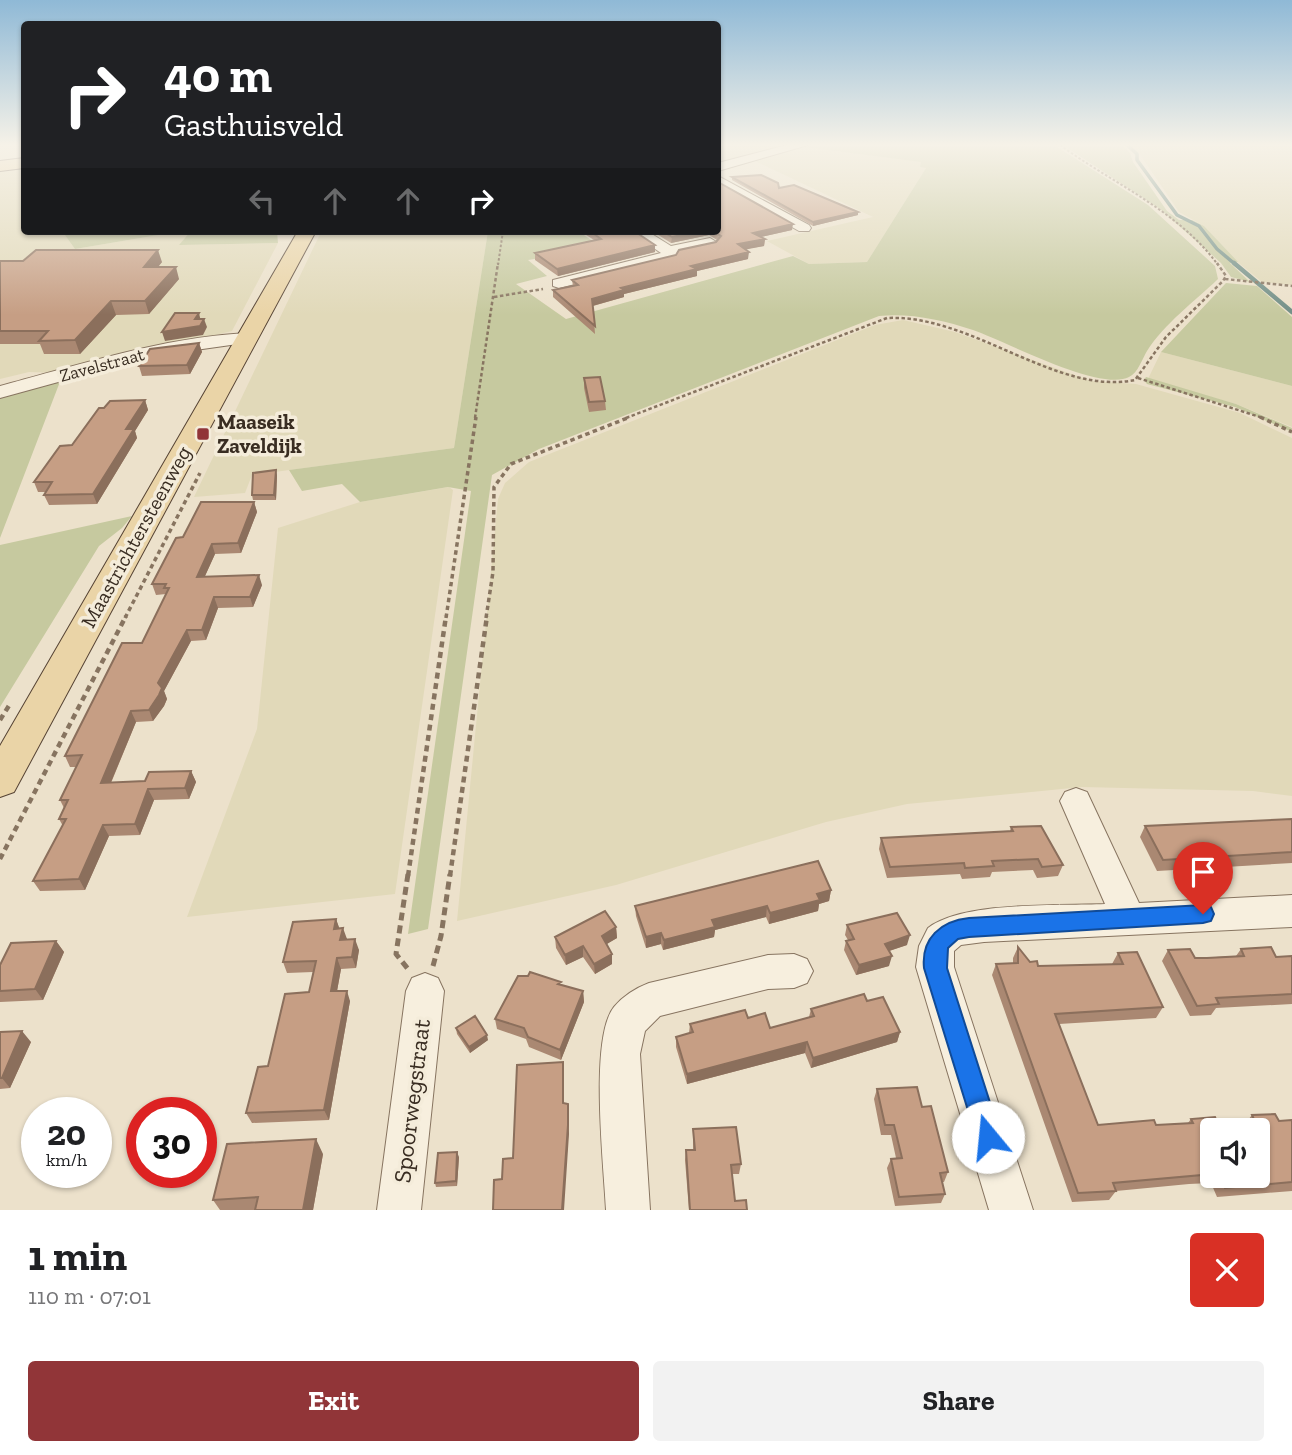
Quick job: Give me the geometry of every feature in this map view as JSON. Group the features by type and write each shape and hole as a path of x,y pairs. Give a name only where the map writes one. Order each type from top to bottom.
{"main road":[{"name":"Maastrichtersteenweg","path":"292,256 295,235"},
{"name":"Maastrichtersteenweg","path":"0,781 305,235"}],"street":[{"path":"756,201 804,228"},
{"path":"643,235 669,251 710,243"},
{"path":"559,284 669,256 669,251"},
{"name":"Zavelstraat","path":"0,392 156,351 202,342 246,338"},
{"path":"1076,801 1128,917"},
{"path":"1011,1210 935,968 934,954 940,941 953,929 1128,917 1292,911"},
{"path":"628,1210 620,1054 626,1021 649,1001 768,972 794,971"},
{"name":"Spoorwegstraat","path":"399,1210 425,991"}],"path":[{"path":"1145,201 1171,219 1217,262 1226,276 1225,279"},
{"path":"425,991 396,954 502,235"},
{"path":"1225,279 1250,284 1292,286"},
{"path":"1139,378 1161,342 1225,279"},
{"path":"494,297 552,288 559,284"},
{"path":"425,991 441,936 492,572 494,487 511,464 877,319 890,317 920,319 950,326 1055,368 1101,381 1127,382 1139,378 1252,413 1292,432"},
{"name":"Maastrichtersteenweg","path":"0,859 202,467"}],"shaded area":[{"path":"0,201 21,201 21,235 65,235 75,249 158,235 188,235 180,245 278,243 232,331 59,373 29,372 0,379"},
{"path":"840,201 905,201 867,262 809,264 767,241 873,217"},
{"path":"1172,201 1292,201 1292,285 1262,282 1235,260 1204,226 1179,212"},
{"path":"320,235 487,235 454,448 252,475 245,493 194,497"},
{"path":"903,320 955,332 1091,381 1136,384 1240,413 1292,438 1292,796 1253,791 1082,787 907,804 826,822 616,885 457,921 498,499 505,483 529,462 875,325"},
{"path":"1161,352 1292,386 1292,427 1236,404 1148,379"},
{"path":"449,487 453,490 395,894 187,917 257,729 278,528 360,502"}],"green space":[{"path":"905,201 1142,201 1215,266 1218,279 1162,331 1129,377 1115,380 1075,372 950,323 915,316 879,316 539,449 492,475 428,929 408,934 471,491 448,487 360,502 342,484 302,491 289,470 454,448 487,235 584,235 603,248 528,260 547,276 516,284 566,319 793,256 809,264 867,262"},
{"path":"1149,201 1160,201 1179,220 1192,220 1204,226 1238,262 1230,263 1250,282 1231,277 1221,263"},
{"path":"65,235 158,235 75,249"},
{"path":"188,235 277,235 278,243 179,245"},
{"path":"1226,283 1257,286 1292,317 1292,386 1161,352"},
{"path":"1146,377 1236,404 1292,428 1292,432 1235,407 1147,384 1144,380"},
{"path":"61,379 0,538 0,395"},
{"path":"132,516 122,528 99,546 0,707 0,545"}],"building":[{"path":"721,201 753,201 793,224 753,233 765,239 738,244 749,252 691,266 697,269 621,288 624,290 592,299 595,326 553,290 578,285 572,280 676,255 679,250 716,242 721,236"},
{"path":"776,201 833,201 858,212 813,222"},
{"path":"596,235 640,235 655,245 557,269 535,253 601,239"},
{"path":"36,250 158,250 144,267 176,267 145,301 111,301 75,340 39,341 48,331 0,331 0,261 23,261"},
{"path":"175,313 199,313 195,319 204,319 200,326 162,332"},
{"path":"199,343 187,365 139,366 150,349"},
{"path":"600,377 605,401 589,402 584,378"},
{"path":"145,400 126,429 134,429 93,494 44,495 52,482 34,482 60,446 72,445 99,408 104,408 110,401"},
{"path":"276,470 274,495 252,495 253,473"},
{"path":"201,502 254,502 238,543 212,544 197,577 259,575 250,597 214,597 202,630 187,630 158,683 162,688 149,710 131,711 101,783 145,781 149,772 191,771 185,788 148,789 135,824 103,825 79,879 33,881 66,819 59,819 68,800 60,800 82,755 65,756 122,643 142,643 169,588 164,588 166,584 152,584 176,538 183,537"},
{"path":"1292,819 1292,852 1163,860 1145,826"},
{"path":"1041,826 1063,865 1042,867 1038,859 992,861 994,866 965,868 964,863 890,867 881,838 1013,831 1011,827"},
{"path":"818,861 831,890 817,894 820,900 770,913 767,906 712,920 715,927 664,940 661,933 646,937 635,906"},
{"path":"605,911 616,927 602,936 612,954 594,964 583,946 565,955 555,937"},
{"path":"897,913 910,935 885,944 892,956 859,965 846,941 854,939 847,925"},
{"path":"336,919 334,929 343,928 340,940 355,939 352,957 337,958 331,991 347,991 324,1110 246,1113 258,1067 268,1066 285,994 309,992 316,961 283,962 293,922"},
{"path":"56,941 35,989 0,991 0,965 11,943"},
{"path":"1018,947 1030,962 1037,961 1038,966 1123,964 1118,953 1137,952 1163,1007 1055,1014 1098,1125 1154,1120 1156,1125 1193,1123 1191,1119 1200,1118 1200,1175 1113,1183 1116,1191 1078,1193 996,964 1018,963"},
{"path":"1271,947 1276,957 1292,956 1292,994 1216,998 1219,1004 1197,1006 1168,950 1190,949 1195,958 1207,958 1244,956 1241,949"},
{"path":"530,972 583,991 560,1050 528,1037 524,1028 495,1019 518,976 528,976"},
{"path":"864,994 867,1001 883,997 900,1032 813,1058 807,1042 687,1074 676,1037 693,1032 690,1024 745,1010 748,1018 765,1013 770,1028 814,1016 811,1009"},
{"path":"475,1016 487,1035 469,1047 456,1028"},
{"path":"22,1031 2,1078 0,1078 0,1032"},
{"path":"563,1062 563,1103 568,1104 568,1125 562,1210 493,1210 494,1180 502,1179 503,1159 513,1158 517,1065"},
{"path":"917,1087 922,1107 931,1106 948,1172 940,1173 945,1194 899,1197 891,1159 902,1158 894,1125 885,1125 877,1089"},
{"path":"1275,1114 1279,1121 1292,1120 1292,1182 1270,1184 1270,1118 1253,1118 1252,1115"},
{"path":"736,1127 741,1164 731,1165 735,1201 746,1200 747,1210 690,1210 686,1150 695,1150 693,1129"},
{"path":"316,1139 303,1210 255,1210 258,1197 213,1200 227,1144"},
{"path":"457,1152 456,1181 435,1183 438,1153"}],"waterway":[{"path":"1167,201 1177,215 1199,226 1217,249 1236,265"},
{"path":"1234,263 1292,312"}],"place":[{"name":"Maaseik Zaveldijk","path":"203,434"}],"route":[{"path":"988,1137 935,968 934,954 940,941 953,929 1203,914"}]}
